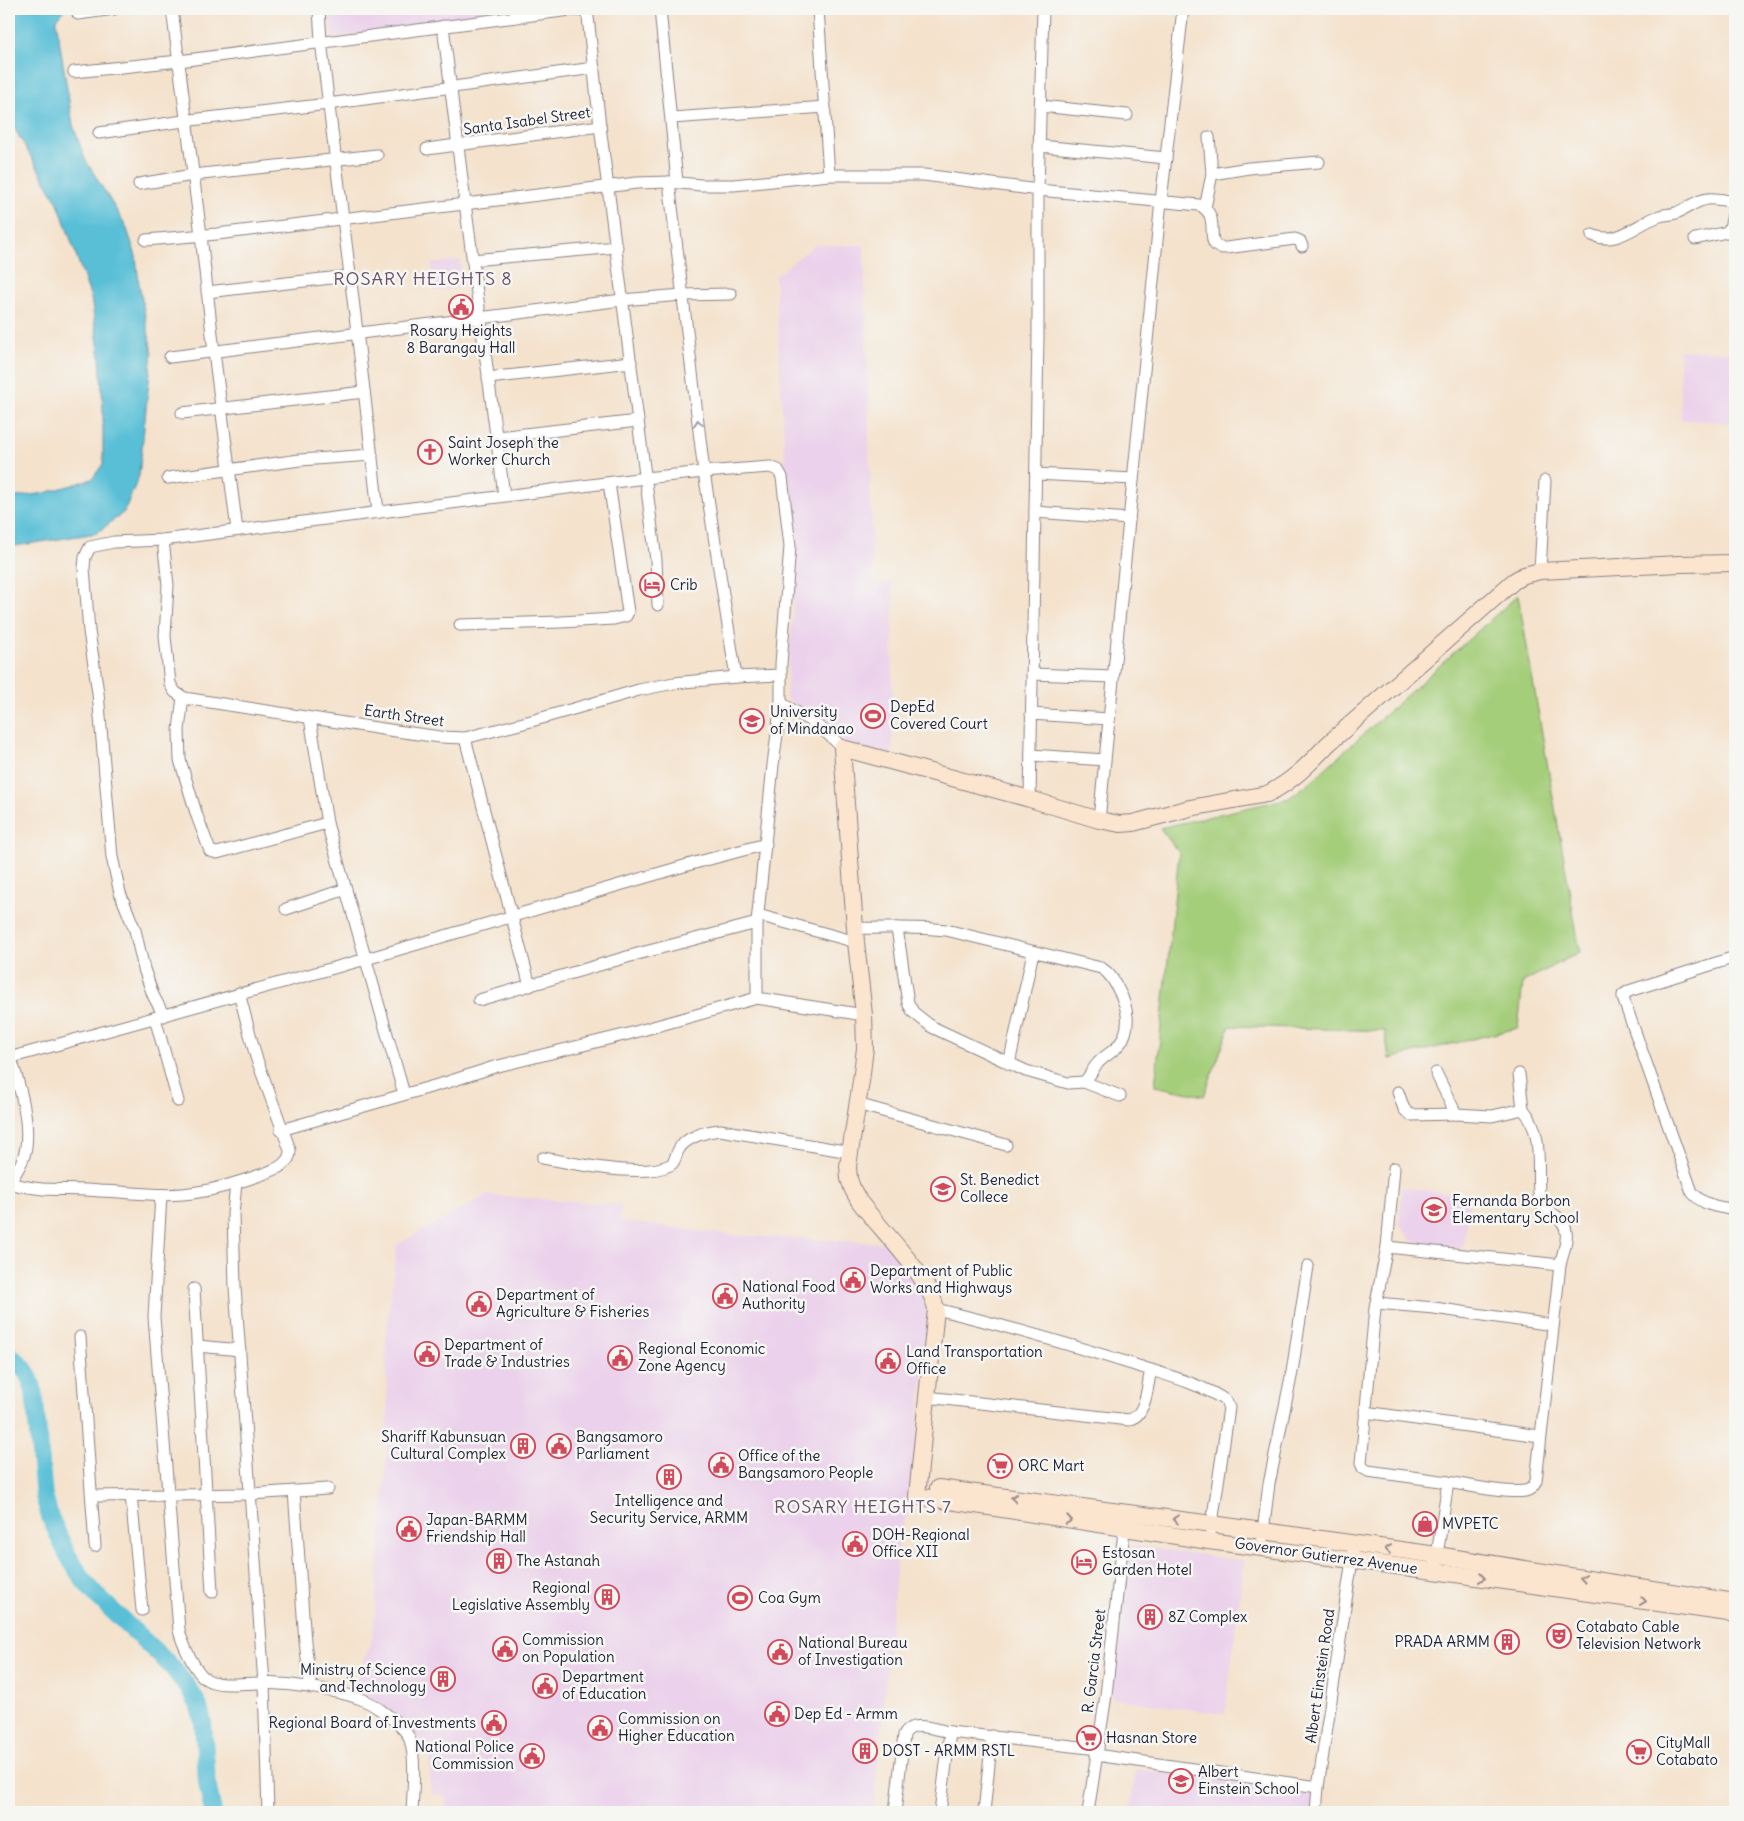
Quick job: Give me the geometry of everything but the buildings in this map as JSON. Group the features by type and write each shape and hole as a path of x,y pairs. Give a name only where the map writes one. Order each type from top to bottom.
{"street":[{"path":"78,14 114,9"},
{"path":"172,9 237,530"},
{"path":"319,9 328,104 349,276 358,333 378,512"},
{"path":"660,9 672,118 673,182 682,295 704,472 736,677"},
{"path":"818,9 829,175"},
{"path":"1030,799 1036,474 1038,190 1043,9"},
{"path":"1099,820 1161,201 1183,9"},
{"path":"74,72 179,61 443,26 580,10 585,12 588,17 600,126 656,560 658,605"},
{"path":"443,26 504,495"},
{"path":"99,133 186,120 328,104 594,68"},
{"path":"1041,106 1127,115"},
{"path":"672,118 825,107"},
{"name":"Santa Isabel Street","path":"427,149 600,126"},
{"path":"1205,208 1212,174 1210,137"},
{"path":"1040,146 1166,158"},
{"path":"139,184 193,175 377,155"},
{"path":"1212,174 1249,168 1319,162"},
{"path":"146,240 608,186 673,182 701,185 734,185 829,175 924,175 1038,190 1199,205 1205,208 1211,216 1214,242 1220,248 1295,239 1300,241 1302,246"},
{"path":"1592,235 1600,238 1613,238 1631,231 1655,217 1676,212 1708,199 1735,202"},
{"path":"1695,239 1727,232 1730,228 1735,206"},
{"path":"472,260 617,247"},
{"path":"207,292 349,276"},
{"path":"170,357 622,300 682,295 731,294"},
{"path":"488,378 631,362"},
{"path":"182,414 364,392"},
{"path":"497,437 638,421"},
{"path":"168,478 300,460 372,455"},
{"path":"178,1101 160,1017 144,969 135,930 120,893 112,857 99,702 84,568 87,550 95,545 114,542 162,540 645,478 770,467 778,470 782,477 790,546 781,675 781,703 757,919 758,998"},
{"path":"1036,474 1133,479"},
{"path":"1540,570 1545,481"},
{"path":"460,625 561,622 622,618 626,616 628,612 609,483"},
{"path":"1035,512 1129,519"},
{"path":"162,540 168,584 166,648 172,688 182,697 179,730 180,760 210,851 216,853 327,823"},
{"path":"781,703 821,727 842,748 1030,799 1099,820 1120,824 1133,823 1190,808 1267,794 1276,789 1305,767 1328,744 1514,581 1524,575 1540,570 1735,563"},
{"path":"1032,674 1114,677"},
{"name":"Earth Street","path":"182,697 440,737 465,738 639,690 674,683 781,675"},
{"path":"1031,714 1109,719"},
{"path":"310,718 327,823 404,1094"},
{"path":"465,738 530,986"},
{"path":"842,748 855,935 864,1015 865,1048 850,1152 849,1179 853,1190 866,1210 924,1282 933,1298 936,1308 927,1397 1132,1419 1141,1411 1151,1370"},
{"path":"1030,755 1105,760"},
{"path":"239,993 256,1057 281,1130 290,1150 288,1160 278,1168 236,1183 200,1192 161,1195 41,1189 9,1184 24,1155 27,1137 20,1090 9,1056 160,1017 239,993 366,959 691,864 766,844"},
{"path":"286,909 346,889"},
{"path":"480,1000 757,919 855,935 897,928 920,927 946,930 1101,968 1113,979 1125,1004 1128,1021 1124,1035 1118,1045 1098,1062 1084,1082 1080,1084 1068,1083 1009,1064 932,1027 912,1011 908,1002 897,928"},
{"path":"1009,1064 1033,952"},
{"path":"1735,957 1634,989 1626,992 1623,998 1689,1186 1696,1197 1710,1206 1735,1210"},
{"path":"281,1130 494,1067 628,1034 758,998 864,1015"},
{"path":"1436,1073 1456,1114"},
{"path":"1394,1168 1390,1194 1387,1247 1376,1303 1361,1459 1363,1468 1368,1471 1507,1490 1528,1490 1536,1481 1560,1265 1567,1232 1562,1220 1545,1209 1540,1203 1538,1142 1534,1127 1523,1109 1519,1074"},
{"path":"1084,1082 1120,1096"},
{"path":"1398,1092 1404,1109 1410,1115 1456,1114 1492,1116 1523,1109"},
{"path":"857,1104 1006,1146"},
{"path":"543,1158 635,1170 652,1170 671,1165 675,1161 678,1150 687,1141 720,1130 850,1152"},
{"path":"236,1183 233,1240 264,1683 268,1812"},
{"path":"161,1195 154,1318 181,1640 201,1675 215,1683 264,1683 311,1688 340,1693 376,1707 406,1732 410,1738 412,1750 412,1812"},
{"path":"1387,1247 1560,1265"},
{"path":"1262,1539 1269,1484 1292,1372 1308,1266"},
{"path":"194,1289 212,1592"},
{"path":"1376,1303 1434,1308 1553,1325"},
{"path":"936,1308 1034,1334 1172,1376 1222,1398 1229,1408 1209,1541"},
{"path":"80,1337 93,1496 95,1546"},
{"path":"198,1346 240,1350"},
{"name":"Governor Gutierrez Avenue","path":"927,1397 918,1491 1125,1520 1212,1524 1262,1539 1735,1602"},
{"path":"1365,1412 1540,1436"},
{"path":"1435,1563 1448,1482"},
{"path":"93,1496 250,1494 328,1489"},
{"path":"294,1491 305,1642 311,1688"},
{"path":"131,1495 142,1610"},
{"name":"Governor Gutierrez Avenue","path":"1125,1520 1209,1541 1262,1539"},
{"name":"R. Garcia Street","path":"1088,1812 1106,1695 1125,1520"},
{"name":"Albert Einstein Road","path":"1316,1812 1354,1552"},
{"name":"Governor Gutierrez Avenue","path":"1435,1563 1735,1614"},
{"path":"894,1812 904,1735 906,1730 914,1726 1097,1752 1318,1788"},
{"path":"940,1812 950,1732"},
{"path":"984,1812 992,1736"}],"shaded area":[{"path":"329,9 520,9 333,38"},
{"path":"815,245 864,245 873,582 893,583 892,757 847,746 836,732 786,698 793,609 797,519 785,463 775,276"},
{"path":"460,260 464,287 435,291 431,264"},
{"path":"1679,350 1735,352 1735,423 1681,420"},
{"name":"Fernanda Borbon Elementary School","path":"1402,1187 1470,1196 1463,1249 1411,1241 1399,1223"},
{"path":"487,1195 621,1205 620,1221 731,1235 886,1243 907,1268 930,1304 911,1501 899,1541 873,1812 446,1812 446,1797 431,1794 429,1751 410,1729 372,1699 353,1690 373,1637 388,1440 386,1336 397,1245"},
{"path":"1131,1545 1244,1561 1225,1714 1112,1699"},
{"name":"Albert Einstein School","path":"1136,1769 1319,1792 1316,1812 1130,1812"}],"green space":[{"path":"1518,595 1580,952 1523,982 1518,1028 1389,1059 1385,1031 1230,1026 1204,1096 1155,1086 1179,853 1160,828 1289,798 1308,784"}],"water":[{"path":"9,9 65,9 56,20 73,125 85,159 126,226 136,256 139,284 152,352 139,476 124,512 97,533 9,547 9,498 45,493 92,479 103,464 103,410 100,357 91,298 58,203 9,119"}],"waterway":[{"path":"9,1354 25,1370 34,1392 44,1496 50,1517 67,1554 84,1581 98,1597 172,1667 198,1704 203,1722 207,1783 213,1812"}],"place":[{"name":"Rosary Heights 8 Barangay Hall","path":"461,307"},
{"name":"Saint Joseph the Worker Church","path":"430,452"},
{"name":"Crib","path":"652,585"},
{"name":"DepEd Covered Court","path":"873,716"},
{"name":"University of Mindanao","path":"752,721"},
{"name":"St. Benedict Collece","path":"943,1189"},
{"name":"Fernanda Borbon Elementary School","path":"1434,1210"},
{"name":"Department of Public Works and Highways","path":"853,1280"},
{"name":"National Food Authority","path":"725,1296"},
{"name":"Department of Agriculture & Fisheries","path":"479,1304"},
{"name":"Department of Trade & Industries","path":"427,1354"},
{"name":"Regional Economic Zone Agency","path":"620,1358"},
{"name":"Land Transportation Office","path":"888,1361"},
{"name":"Shariff Kabunsuan Cultural Complex","path":"523,1446"},
{"name":"Bangsamoro Parliament","path":"559,1446"},
{"name":"Office of the Bangsamoro People","path":"721,1465"},
{"name":"ORC Mart","path":"1000,1466"},
{"name":"Intelligence and Security Service, ARMM","path":"669,1477"},
{"name":"MVPETC","path":"1425,1524"},
{"name":"Japan-BARMM Friendship Hall","path":"409,1529"},
{"name":"DOH-Regional Office XII","path":"855,1544"},
{"name":"The Astanah","path":"499,1561"},
{"name":"Estosan Garden Hotel","path":"1084,1562"},
{"name":"Regional Legislative Assembly","path":"607,1597"},
{"name":"Coa Gym","path":"740,1598"},
{"name":"8Z Complex","path":"1150,1617"},
{"name":"Cotabato Cable Television Network","path":"1559,1636"},
{"name":"PRADA ARMM","path":"1507,1642"},
{"name":"Commission on Population","path":"505,1649"},
{"name":"National Bureau of Investigation","path":"780,1652"},
{"name":"Ministry of Science and Technology","path":"443,1679"},
{"name":"Department of Education","path":"545,1686"},
{"name":"Dep Ed - Armm","path":"777,1714"},
{"name":"Regional Board of Investments","path":"494,1723"},
{"name":"Commission on Higher Education","path":"600,1728"},
{"name":"Hasnan Store","path":"1089,1738"},
{"name":"DOST - ARMM RSTL","path":"865,1751"},
{"name":"CityMall Cotabato","path":"1639,1752"},
{"name":"National Police Commission","path":"532,1756"},
{"name":"Albert Einstein School","path":"1181,1781"}],"district":[{"name":"ROSARY HEIGHTS 8","path":"423,279"},
{"name":"ROSARY HEIGHTS 7","path":"863,1507"}]}
